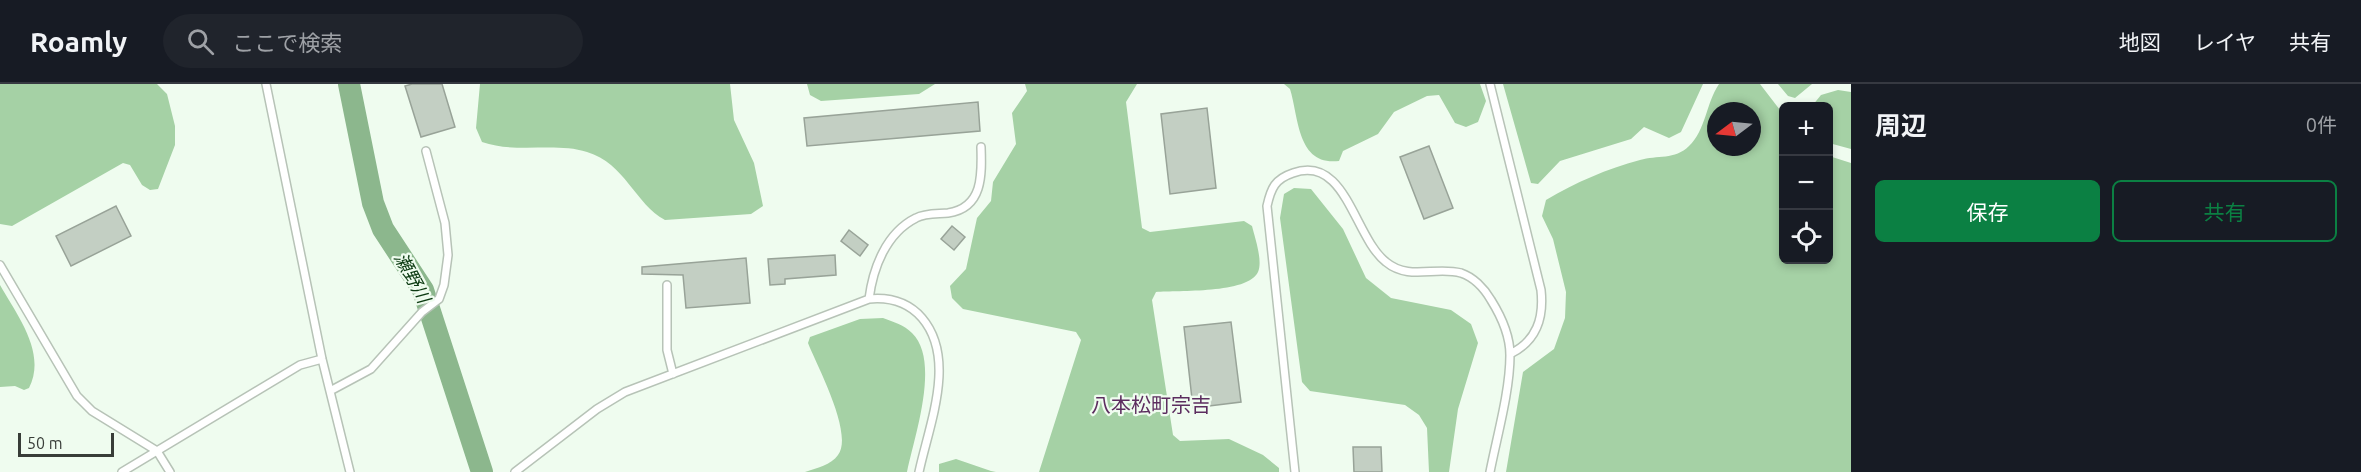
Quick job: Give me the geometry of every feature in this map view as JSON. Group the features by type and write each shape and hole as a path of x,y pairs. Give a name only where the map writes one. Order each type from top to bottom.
{"lane":[{"path":"266,84 322,359 350,472"},
{"path":"1490,84 1541,290 1543,310 1534,335 1510,354"},
{"path":"869,299 878,259 904,225 917,217 951,212 965,206 978,194 982,175 981,147"},
{"path":"330,392 371,369 422,312 439,299 444,285 448,255 445,223 426,151"},
{"path":"1295,472 1267,206 1271,188 1280,178 1310,170 1327,175 1339,186 1375,253 1392,268 1411,273 1460,273 1475,280 1498,312 1510,354 1490,472"},
{"path":"0,265 77,396 92,411 157,451 170,472"},
{"path":"668,285 667,350 674,374"},
{"path":"515,472 597,409 625,392 869,299 885,297 899,301 916,311 932,329 940,351 940,373 919,472"},
{"path":"122,472 300,364 322,359"}],"green space":[{"path":"0,84 157,84 167,94 175,126 175,145 158,189 150,190 142,185 130,165 123,163 12,226 0,224"},
{"path":"480,84 730,84 734,120 754,163 763,206 751,214 665,220 655,213 620,174 600,157 575,149 508,147 482,142 476,128"},
{"path":"807,84 935,84 919,94 821,101 810,95"},
{"path":"1025,84 1137,84 1126,102 1142,228 1150,232 1244,221 1252,226 1260,262 1258,272 1252,279 1241,284 1212,290 1156,292 1152,300 1173,435 1180,441 1229,439 1263,455 1279,468 1279,472 1039,472 1081,340 1076,332 963,309 952,298 950,286 966,269 977,218 991,201 993,182 1016,144 1012,113 1027,91"},
{"path":"1284,84 1480,84 1486,101 1478,122 1466,127 1455,123 1439,95 1427,96 1394,112 1378,134 1343,151 1339,161 1325,161 1315,156 1307,148 1298,126 1290,89"},
{"path":"1503,84 1703,84 1681,132 1669,138 1644,127 1631,139 1560,161 1538,184 1531,183"},
{"path":"1719,84 1760,84 1779,109 1779,264 1833,264 1833,157 1851,163 1851,472 1506,472 1523,372 1554,349 1565,318 1566,292 1553,239 1542,216 1546,200 1580,182 1616,168 1684,150 1695,140 1707,112 1707,156 1761,156 1761,102 1710,102"},
{"path":"1778,84 1812,84 1795,98 1788,96"},
{"path":"1838,90 1851,92 1851,149 1833,144 1833,102 1815,102 1821,95"},
{"path":"1294,188 1311,189 1343,229 1366,278 1391,298 1451,310 1471,324 1478,343 1458,409 1449,472 1429,472 1427,428 1419,415 1405,405 1310,391 1302,382 1280,218 1284,194"},
{"path":"0,285 28,335 32,348 34,375 29,388 24,390 15,386 0,387"},
{"path":"883,318 912,333 920,346 924,362 923,400 907,472 805,472 832,461 838,455 842,445 838,416 808,343 810,337 860,319"},
{"path":"956,459 996,472 939,472 939,464"}],"building":[{"path":"442,84 455,127 421,137 405,86"},
{"path":"978,102 980,131 807,146 804,118"},
{"path":"1207,108 1216,188 1170,194 1161,114"},
{"path":"1429,146 1453,208 1424,219 1400,157"},
{"path":"116,206 131,236 71,266 56,236"},
{"path":"952,226 965,237 954,250 941,239"},
{"path":"849,230 868,245 860,256 841,241"},
{"path":"835,255 836,275 785,279 785,284 770,285 768,259"},
{"path":"746,258 750,303 686,308 683,275 642,274 642,267"},
{"path":"1231,322 1241,402 1193,408 1184,327"},
{"path":"1353,447 1381,447 1382,472 1354,472"}],"waterway":[{"name":"瀬野川","path":"349,84 373,203 383,229 423,290 482,472"}],"district":[{"name":"八本松町宗吉","path":"1151,405"}]}
